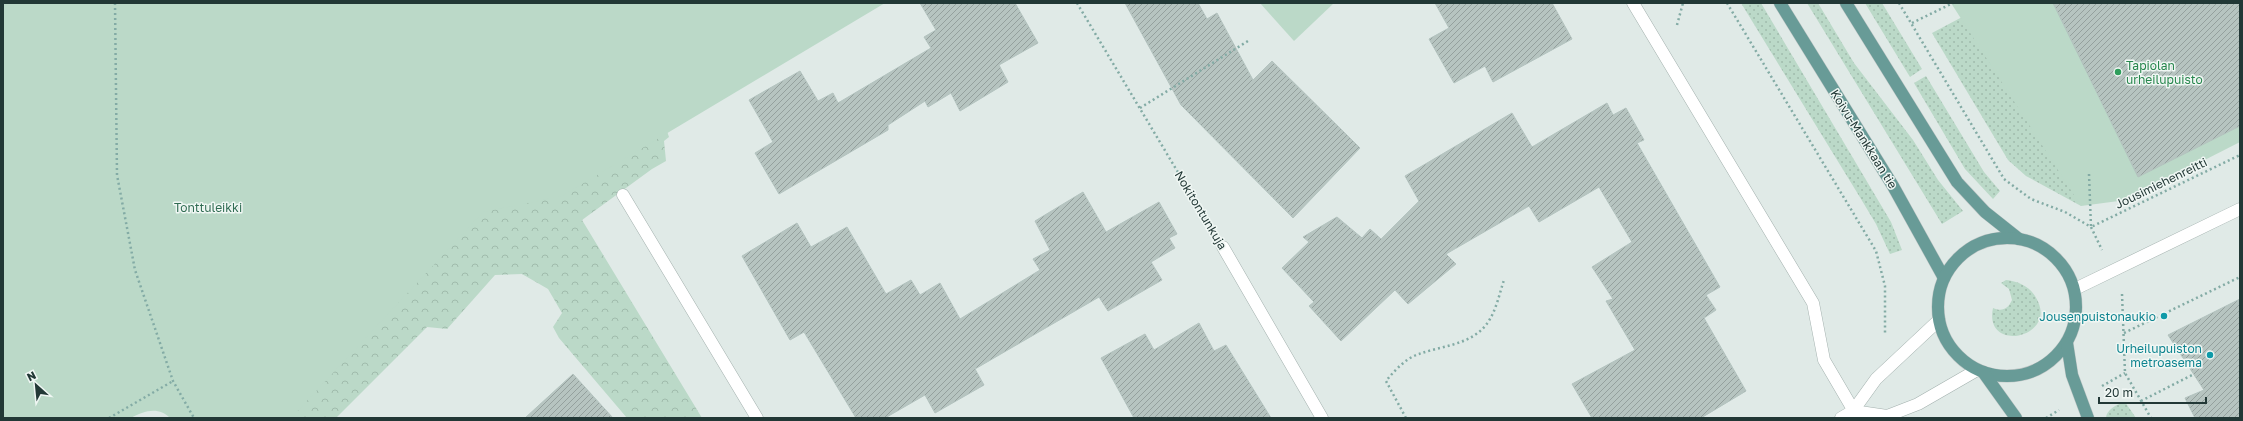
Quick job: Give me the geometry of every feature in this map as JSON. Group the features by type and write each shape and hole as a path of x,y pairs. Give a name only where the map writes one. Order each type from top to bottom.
{"main road":[{"name":"Koivu-Mankkaan tie","path":"1780,3 1894,186 1944,278"},
{"path":"1846,3 1957,182 1985,212 2019,239"},
{"path":"2004,238 2019,239 2038,245 2054,256 2067,271 2075,289 2076,317 2073,331 2067,343 2057,356 2030,373 2009,376 1980,371 1964,362 1952,350 1944,336 1939,320 1938,299 1944,278 1952,265 1974,246 2004,238"},
{"path":"2067,343 2072,375 2088,418"},
{"path":"1980,371 2016,418"}],"street":[{"path":"1633,3 1813,303 1824,360 1856,415"},
{"path":"623,195 757,418"},
{"path":"2075,289 2240,209"},
{"name":"Nokitontunkuja","path":"1223,247 1322,418"},
{"path":"1856,415 1876,379 1939,320"},
{"path":"1841,418 1856,415 1887,416 1918,404 1980,371"}],"path":[{"path":"116,3 117,175 134,270 173,381 194,418"},
{"name":"Nokitontunkuja","path":"1077,3 1223,247"},
{"path":"1727,3 1876,251 1885,286 1885,335 1896,361"},
{"path":"1899,3 2004,179 2031,199 2065,212 2091,227"},
{"path":"1912,23 1953,3"},
{"path":"1140,108 1248,41"},
{"name":"Jousimiehenreitti","path":"2091,227 2240,155"},
{"path":"2089,174 2091,227 2122,293 2125,373 2151,418"},
{"path":"2124,334 2240,277"},
{"path":"1406,418 1386,381 1400,365 1418,354 1453,345 1485,326 1493,314 1504,280"},
{"path":"2141,401 2194,374"},
{"path":"109,418 173,381"}],"green space":[{"name":"Tonttuleikki","path":"3,3 885,3 562,196 483,212 291,418 170,418 161,412 151,411 141,413 131,418 3,418"},
{"path":"1260,3 1334,3 1294,41"},
{"path":"1741,3 1761,3 1891,222 1902,250 1890,254 1876,224"},
{"path":"1807,3 1818,3 1854,63 1913,140 1938,180 1963,211 1942,224"},
{"path":"1865,3 1882,3 1922,69 1910,77"},
{"name":"Tapiolan urheilupuisto","path":"1951,3 2240,3 2240,142 2126,200 2081,206"},
{"path":"1964,16 2082,199 2081,206 2026,176 2008,160 1932,33"},
{"path":"1926,76 1984,172 2000,191 1993,199 1965,169 1914,83"},
{"path":"656,98 669,137 664,141 666,161 652,169 582,220 702,418 627,418 559,338 553,327 562,313 548,289 522,274 495,275 447,329 427,327 336,418 268,418 181,152"},
{"path":"2006,280 2018,283 2029,289 2035,296 2041,310 2038,322 2031,330 2020,335 2009,336 1999,332 1993,323 1993,308 2002,310 2007,308 2012,300 2009,289 2001,283"},
{"path":"2125,402 2136,418 2106,418 2106,415 2112,408"}],"building":[{"path":"920,3 1015,3 1038,43 999,65 1008,82 960,111 951,93 928,107 925,101 888,125 888,130 779,194 755,153 773,142 749,100 800,71 818,101 833,93 838,103 931,48 924,37 936,30"},
{"path":"1125,3 1198,3 1207,19 1217,13 1253,80 1272,61 1360,148 1293,218 1181,105"},
{"path":"1435,3 1552,3 1572,39 1493,82 1485,66 1454,83 1429,39 1449,28"},
{"path":"2053,3 2240,3 2240,126 2138,177"},
{"path":"1607,103 1613,115 1626,108 1644,140 1637,143 1720,287 1706,295 1716,310 1704,318 1746,391 1701,418 1592,418 1572,384 1635,350 1606,301 1613,299 1592,267 1632,242 1599,187 1539,222 1529,206 1446,254 1456,264 1408,304 1395,290 1341,341 1309,306 1314,302 1282,268 1309,242 1303,237 1337,217 1362,238 1370,229 1381,239 1419,201 1405,176 1512,113 1532,147"},
{"path":"1083,192 1106,232 1159,202 1177,234 1169,238 1175,248 1151,262 1162,280 1108,311 1099,297 975,369 984,385 935,413 925,395 885,418 856,418 804,332 790,340 742,256 797,223 811,247 847,227 886,294 911,280 920,295 940,283 960,319 1040,270 1033,259 1050,250 1035,221"},
{"name":"Urheilupuiston metroasema","path":"2240,299 2240,418 2195,418 2185,398 2204,390 2168,335"},
{"path":"1199,323 1214,351 1226,345 1271,418 1134,418 1101,358 1145,334 1154,350"},
{"path":"573,374 613,418 525,418"}],"place":[{"name":"Tapiolan urheilupuisto","path":"2118,72"},
{"name":"Jousenpuistonaukio","path":"2164,316"},
{"name":"Urheilupuiston metroasema","path":"2210,355"}]}
